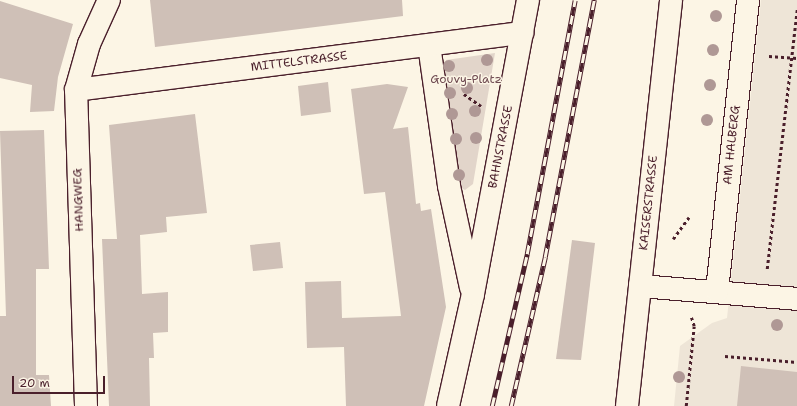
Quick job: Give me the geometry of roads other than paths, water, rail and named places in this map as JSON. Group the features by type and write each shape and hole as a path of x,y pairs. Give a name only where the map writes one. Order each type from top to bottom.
{"street":[{"name":"HANGWEG","path":"86,406 76,90 89,44 109,0"},
{"name":"BAHNSTRASSE","path":"448,406 473,294 528,0"},
{"name":"KAISERSTRASSE","path":"627,406 671,0"},
{"name":"AM HALBERG","path":"717,291 748,0"},
{"name":"MITTELSTRASSE","path":"76,90 522,33"},
{"name":"BAHNSTRASSE","path":"429,45 449,186 473,294"},
{"path":"640,286 717,291 797,299"}],"railway":[{"path":"492,406 527,254 575,0"},
{"path":"511,406 545,257 594,0"}],"park label":[{"name":"Gouvy-Platz","path":"466,80"}]}
